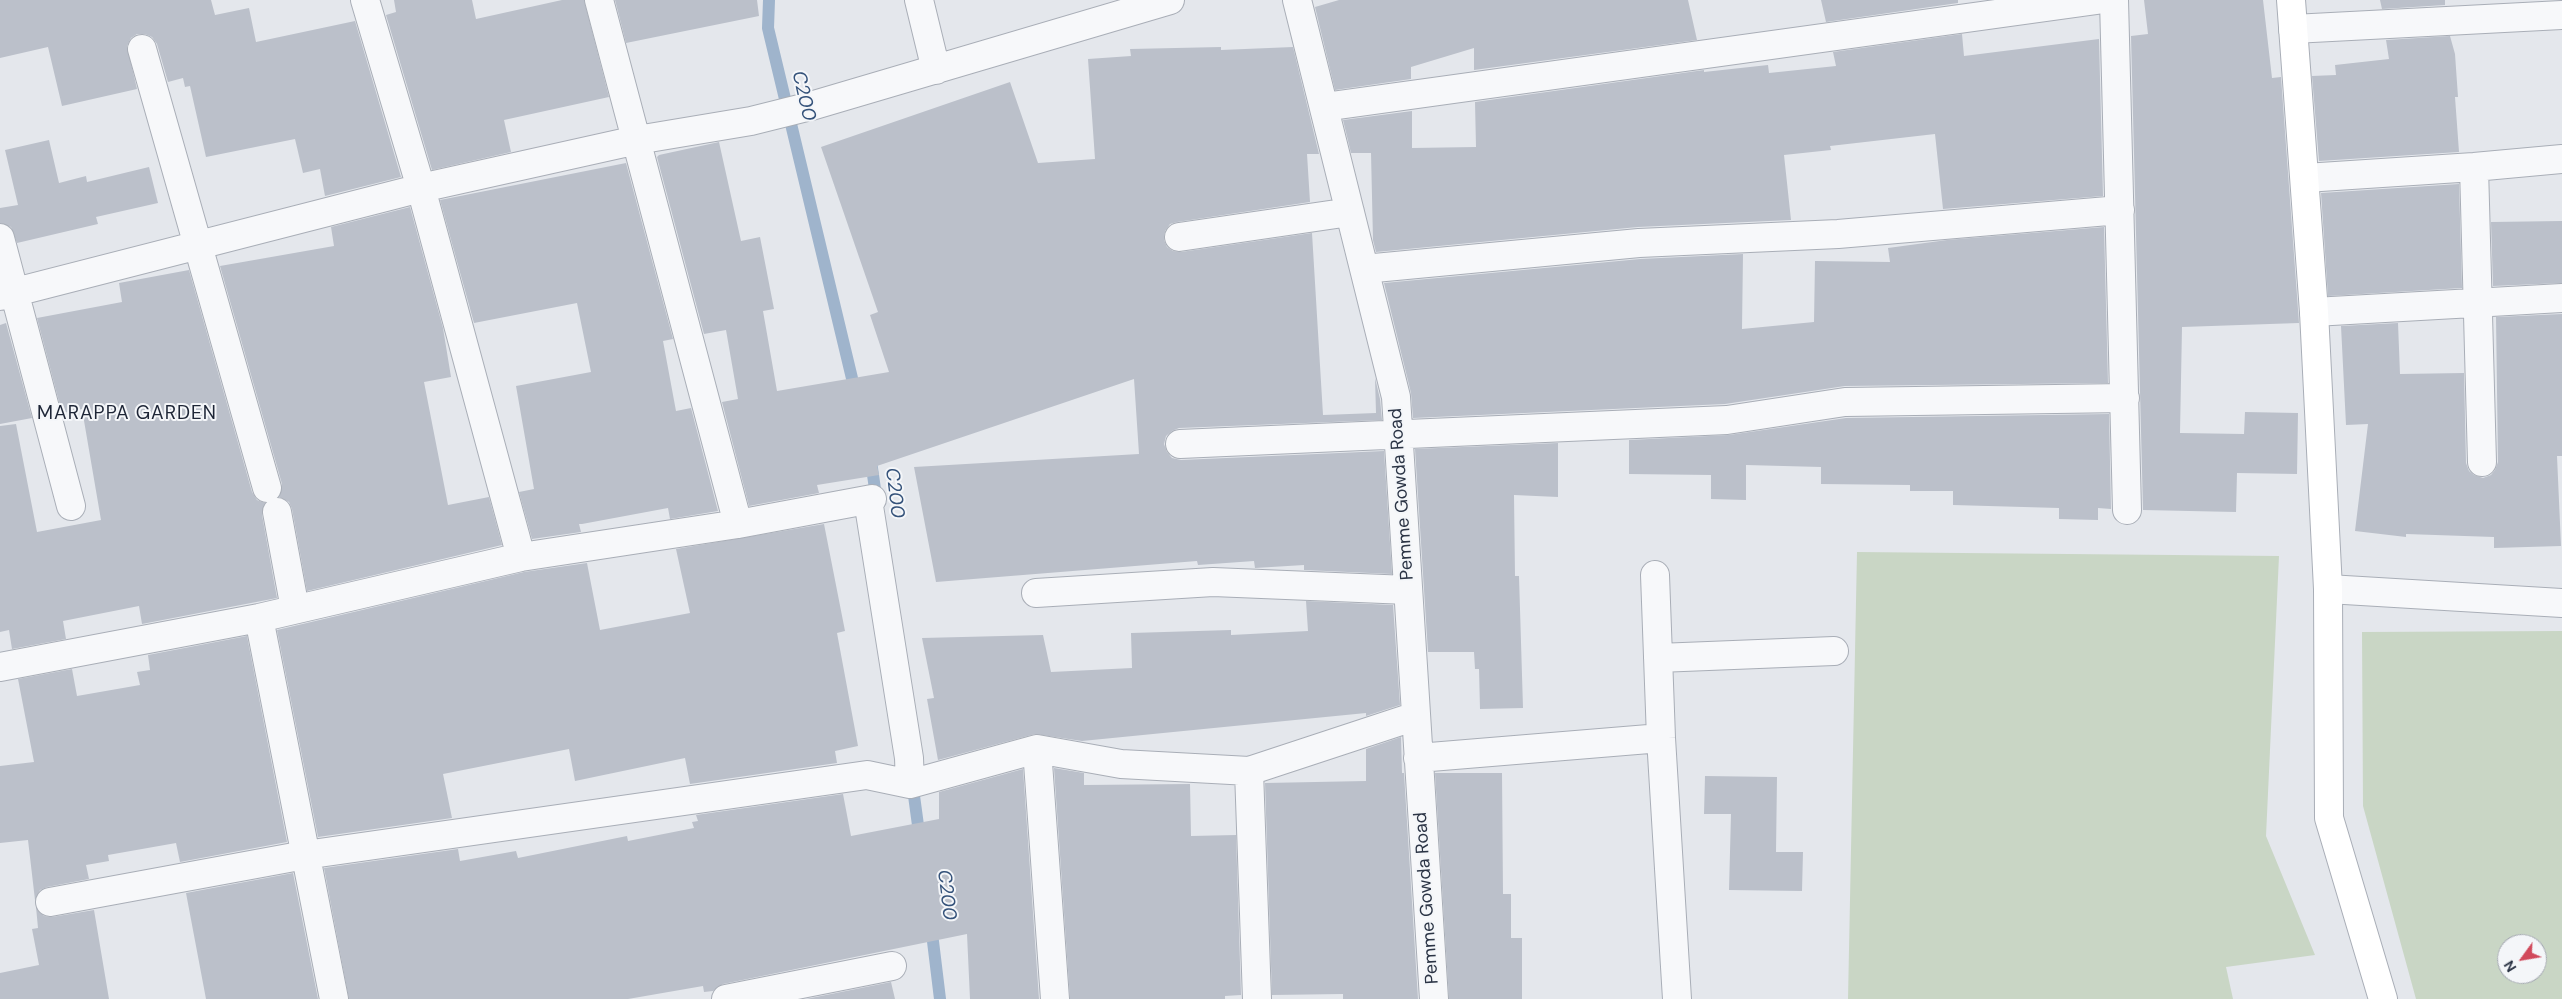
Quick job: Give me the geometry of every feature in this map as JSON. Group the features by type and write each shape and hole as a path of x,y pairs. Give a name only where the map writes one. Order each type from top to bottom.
{"street":[{"path":"365,0 421,188 521,557"},
{"path":"599,0 738,524"},
{"path":"919,0 936,70"},
{"path":"8,294 421,188 637,140 751,121 811,106 1170,0"},
{"name":"Pemme Gowda Road","path":"1296,0 1396,397 1434,999"},
{"path":"1324,107 2097,0"},
{"path":"2114,0 2127,510"},
{"path":"2291,0 2314,312 2328,589 2329,818 2383,999"},
{"path":"2293,29 2562,15"},
{"path":"142,49 272,500 295,609"},
{"path":"2305,178 2474,168 2562,159"},
{"path":"2474,168 2482,462"},
{"path":"1364,269 1639,243 1838,234 2120,210"},
{"path":"1179,237 1350,212"},
{"path":"0,238 8,294 72,506"},
{"path":"2314,312 2562,298"},
{"path":"1180,444 1398,436 1728,420 1845,402 2125,398"},
{"path":"0,667 259,618 521,557 738,524 870,500 910,758 921,781"},
{"path":"1655,575 1661,738 1677,999"},
{"path":"1036,593 1213,582 1408,590"},
{"path":"2328,589 2562,603"},
{"path":"259,618 334,999"},
{"path":"1658,658 1834,651"},
{"path":"50,902 305,855 867,775 921,781 1037,749 1121,764 1250,771 1416,716"},
{"path":"1418,758 1661,738"},
{"path":"1037,749 1055,999"},
{"path":"1250,771 1257,999"},
{"path":"726,999 892,966"}],"green space":[{"path":"1857,552 2279,556 2266,836 2315,955 2226,967 2233,999 1848,999"},
{"path":"2562,631 2562,999 2416,999 2363,806 2362,632"}],"building":[{"path":"0,0 211,0 215,15 249,8 256,42 355,21 401,177 325,196 320,169 303,173 295,139 206,157 190,86 185,87 183,78 168,82 157,44 152,37 145,34 137,34 131,38 127,46 137,89 62,106 48,47 0,58"},
{"path":"394,0 472,0 476,19 562,0 584,0 609,97 504,120 511,152 432,170 386,15 396,12"},
{"path":"615,0 757,0 759,16 626,43"},
{"path":"1339,0 1688,0 1697,40 1474,70 1474,48 1411,67 1411,79 1335,90 1315,7"},
{"path":"1821,0 1958,0 1958,3 1826,22"},
{"path":"2144,0 2263,0 2272,78 2281,77 2299,323 2182,327 2180,433 2244,434 2245,412 2298,413 2297,474 2237,473 2236,512 2143,510 2131,36 2148,34"},
{"path":"2380,0 2445,0 2445,5 2382,9"},
{"path":"1962,34 1964,56 2099,39 2103,196 1943,209 1935,134 1830,146 1831,150 1784,155 1791,220 1638,227 1376,252 1373,240 1371,153 1351,153 1343,120 1412,111 1412,148 1476,147 1475,102 1704,70 1704,72 1768,65 1769,73 1836,66 1833,52"},
{"path":"2450,36 2455,54 2458,97 2455,97 2459,152 2319,161 2312,76 2336,75 2335,65 2389,59 2386,40"},
{"path":"1221,47 1221,50 1293,47 1319,154 1307,154 1310,202 1170,224 1165,231 1164,240 1167,247 1173,251 1181,252 1312,233 1323,415 1376,413 1375,378 1382,420 1179,428 1166,436 1164,444 1172,458 1181,460 1384,451 1392,574 1304,570 1304,565 1255,568 1254,561 1198,565 1197,561 936,582 914,467 1139,454 1134,379 877,466 879,475 817,485 819,493 749,506 722,402 738,399 726,330 704,334 657,157 659,155 719,142 741,241 760,237 774,309 763,311 777,391 889,372 870,315 878,312 821,147 1010,82 1038,163 1095,159 1088,59 1131,56 1130,49"},
{"path":"49,140 59,183 86,176 87,182 149,167 158,203 96,217 98,224 17,243 11,227 0,223 0,208 18,205 5,150"},
{"path":"626,163 673,339 663,341 676,411 691,408 718,511 670,519 668,508 579,524 581,532 532,539 519,492 534,489 516,386 591,372 577,303 474,323 440,200"},
{"path":"2459,184 2462,288 2328,296 2321,193"},
{"path":"410,207 443,328 451,377 424,382 448,505 489,497 502,545 307,591 292,509 289,502 279,497 282,484 220,266 334,246 331,227"},
{"path":"2562,221 2562,283 2493,286 2491,222"},
{"path":"2104,227 2108,383 1845,386 1725,404 1413,418 1411,393 1384,283 1640,259 1743,254 1742,329 1814,322 1815,261 1890,262 1888,248 1947,240"},
{"path":"189,270 252,492 257,500 265,503 262,515 277,598 142,624 139,606 63,621 66,639 12,649 9,630 0,632 0,426 16,424 37,532 101,520 82,409 62,413 37,318 122,302 119,283"},
{"path":"2562,314 2562,456 2557,456 2561,546 2494,548 2494,537 2406,534 2406,537 2355,531 2368,424 2346,425 2341,326 2398,323 2400,374 2464,373 2466,463 2469,471 2483,478 2491,475 2498,462 2496,317"},
{"path":"6,323 32,418 0,424 0,325"},
{"path":"2109,414 2111,509 2098,508 2098,520 2059,519 2059,508 1953,505 1953,491 1910,491 1910,485 1821,484 1821,467 1746,465 1746,500 1711,499 1711,475 1629,474 1629,440 1729,435 1846,418"},
{"path":"1558,443 1558,497 1514,495 1515,576 1519,576 1523,708 1480,709 1479,669 1475,669 1474,652 1428,652 1415,449"},
{"path":"824,524 845,631 837,633 858,746 835,751 837,763 690,784 685,758 575,781 569,749 443,774 452,818 318,837 277,630 524,572 587,563 600,630 690,613 676,549"},
{"path":"1306,601 1393,605 1400,705 1366,716 1366,713 1082,741 1035,734 938,760 927,699 934,698 922,638 1043,635 1051,672 1132,668 1131,633 1231,630 1231,635 1308,631"},
{"path":"247,636 287,842 180,862 176,843 108,855 109,861 86,865 89,879 47,887 40,890 35,900 28,840 0,843 0,766 34,762 18,679 72,669 77,696 140,685 137,672 150,670 148,655"},
{"path":"1401,737 1418,999 1343,999 1343,994 1272,995 1265,783 1366,781 1366,749"},
{"path":"1054,768 1084,773 1084,785 1190,784 1191,836 1236,835 1241,995 1225,996 1225,999 1070,999"},
{"path":"1023,769 1039,999 970,999 967,934 723,984 713,991 704,992 703,986 628,999 349,999 324,868 458,849 460,861 516,851 518,858 627,836 628,841 694,828 692,822 698,821 696,815 843,794 851,836 939,819 939,792"},
{"path":"1435,773 1502,773 1503,894 1511,894 1511,938 1522,938 1522,999 1449,999"},
{"path":"1705,776 1777,777 1776,852 1803,852 1802,891 1729,890 1731,814 1704,814"},
{"path":"293,873 318,999 206,999 186,893"},
{"path":"36,907 44,916 52,917 94,910 109,999 0,999 0,973 39,965 32,929 38,928"},
{"path":"891,982 895,999 806,999"}],"waterway":[{"name":"C200","path":"769,0 768,28 856,395"},
{"name":"C200","path":"871,461 877,503"},
{"name":"C200","path":"912,781 920,840"},
{"name":"C200","path":"931,925 940,999"}],"district":[{"name":"MARAPPA GARDEN","path":"127,414"}]}
